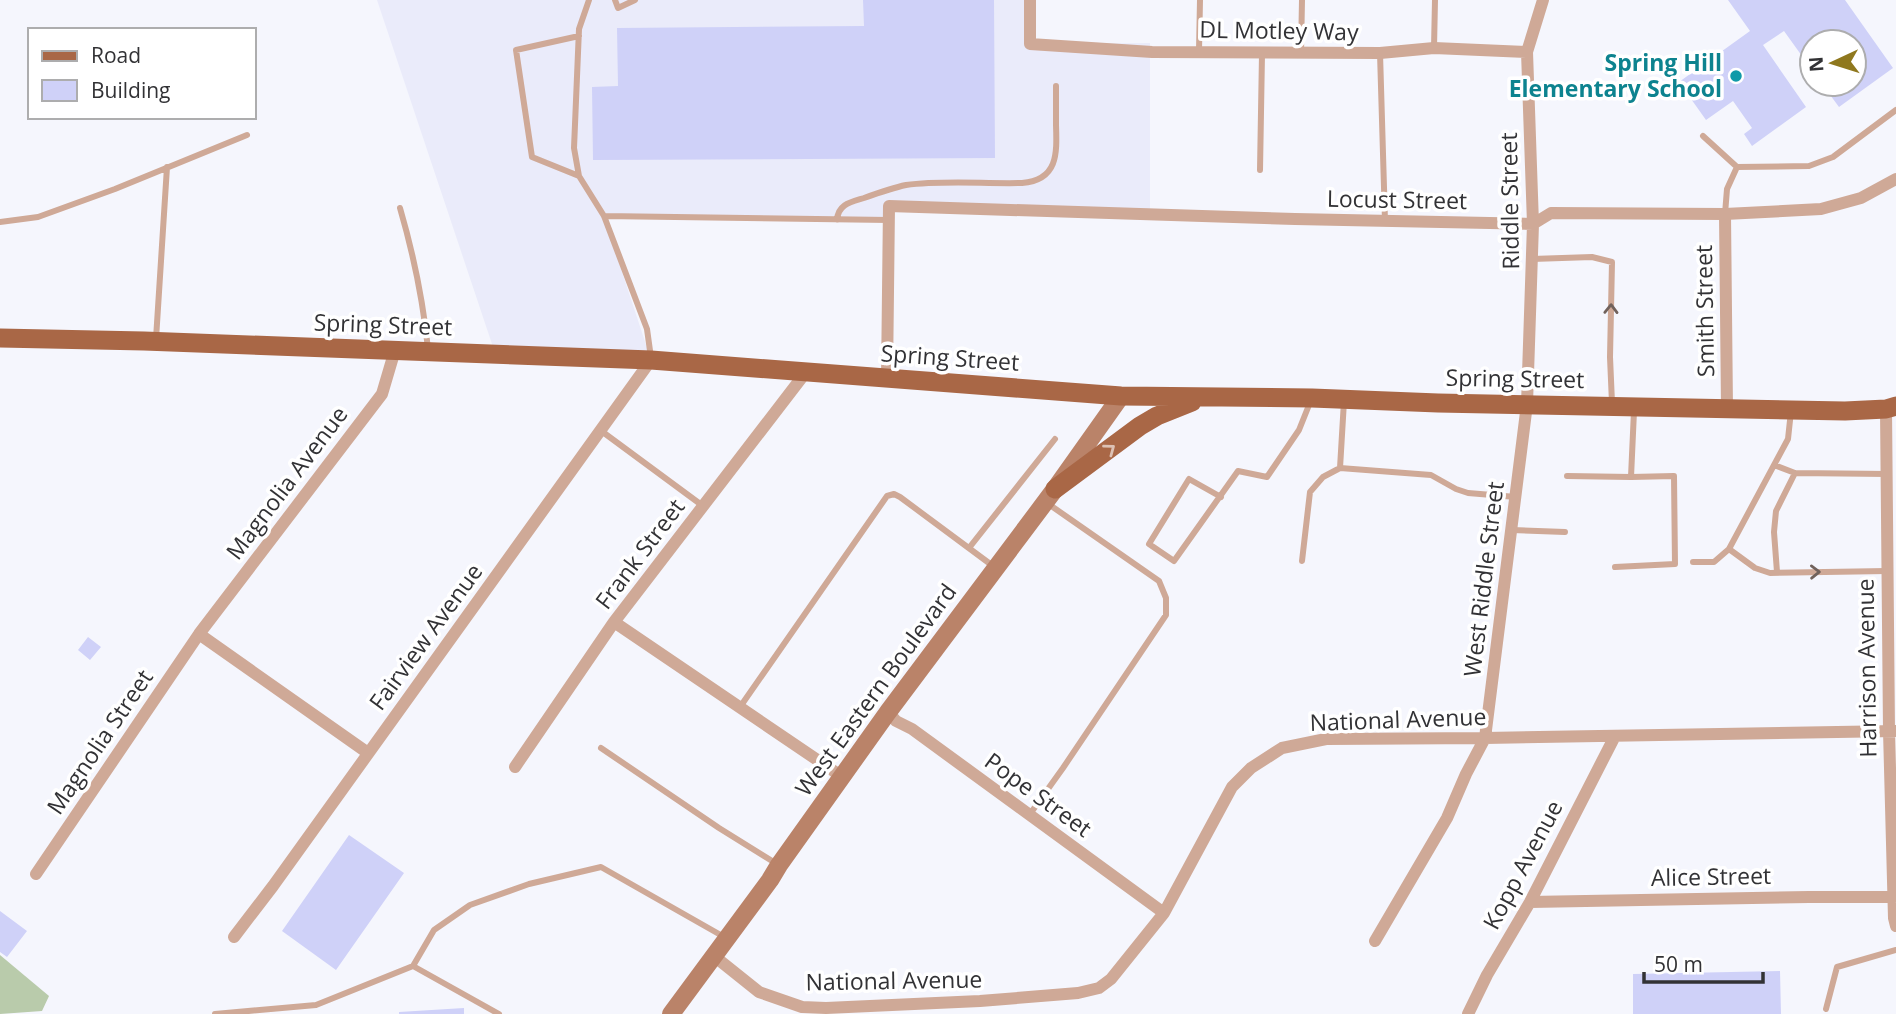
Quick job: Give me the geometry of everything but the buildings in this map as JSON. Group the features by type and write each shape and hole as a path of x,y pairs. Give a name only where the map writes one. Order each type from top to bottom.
{"main road":[{"name":"Spring Street","path":"0,338 651,359 1121,396 1845,411 1891,407"},
{"name":"West Eastern Boulevard","path":"671,1014 770,880 841,776 1050,496 1121,396"},
{"path":"1050,496 1140,426 1204,398"}],"street":[{"name":"DL Motley Way","path":"1030,0 1030,44 1152,52 1380,53 1434,48 1527,52"},
{"name":"Riddle Street","path":"1527,404 1533,224 1527,52 1542,0"},
{"name":"Locust Street","path":"889,220 889,206 1533,224 1551,214 1725,215 1821,209 1861,198 1896,179"},
{"name":"Smith Street","path":"1725,215 1727,408"},
{"path":"887,377 889,220"},
{"name":"Magnolia Avenue","path":"199,634 382,394 395,350"},
{"name":"Fairview Avenue","path":"234,937 651,359"},
{"name":"Frank Street","path":"515,767 614,622 806,372"},
{"name":"West Riddle Street","path":"1375,941 1447,818 1485,738 1527,404"},
{"name":"Harrison Avenue","path":"1891,407 1887,474 1892,530 1887,571 1892,632 1893,897 1896,926"},
{"path":"614,622 841,776"},
{"path":"199,634 368,753"},
{"name":"Magnolia Street","path":"36,874 199,634"},
{"name":"Pope Street","path":"888,712 896,721 912,729 1164,914"},
{"name":"National Avenue","path":"713,956 759,992 802,1007 826,1009 1078,993 1098,988 1111,979 1164,914 1232,787 1251,768 1282,748 1326,739 1892,731"},
{"name":"Kopp Avenue","path":"1468,1014 1487,975 1530,902 1615,736"},
{"name":"Alice Street","path":"1530,902 1893,897"}],"lane":[{"path":"589,0 579,29 574,149 579,176 604,216 647,329 651,359"},
{"path":"615,0 618,8 635,0"},
{"path":"1199,51 1200,0"},
{"path":"1301,52 1302,0"},
{"path":"1434,48 1435,0"},
{"path":"579,36 516,50 533,157 579,176"},
{"path":"1260,170 1262,52"},
{"path":"1380,53 1385,221"},
{"path":"838,220 840,208 897,187 1030,183 1040,178 1054,163 1056,86"},
{"path":"1703,136 1737,167 1809,166 1833,157 1896,110"},
{"path":"0,222 38,217 247,135"},
{"path":"156,341 167,167"},
{"path":"1725,215 1727,188 1737,167"},
{"path":"400,208 415,260 428,351"},
{"path":"604,216 889,220"},
{"path":"1532,259 1592,257 1612,262 1610,357 1613,405"},
{"path":"1220,497 1189,479 1149,544 1174,561 1220,497 1238,471 1267,477 1299,430 1312,398"},
{"path":"1340,468 1344,399"},
{"path":"1631,477 1635,406"},
{"path":"1693,562 1714,562 1729,549 1788,439 1791,409"},
{"path":"600,430 703,506"},
{"path":"969,548 1055,439"},
{"path":"1774,465 1795,473 1887,474"},
{"path":"1302,561 1310,492 1323,477 1340,468 1431,475 1468,493 1516,497"},
{"path":"1777,572 1774,531 1776,511 1795,473"},
{"path":"1567,476 1674,476 1675,564 1615,566"},
{"path":"740,707 887,496 894,494 901,497 996,569"},
{"path":"1029,814 1166,614 1166,598 1159,582 1050,496"},
{"path":"1512,530 1565,532"},
{"path":"1729,549 1755,568 1770,572 1887,571"},
{"path":"601,748 779,865"},
{"path":"215,1014 316,1005 412,966 434,930 470,905 529,884 601,867 726,939"},
{"path":"1826,1009 1837,967 1896,950"},
{"path":"412,966 499,1014"}],"shaded area":[{"path":"377,0 1031,0 1031,44 1150,43 1150,214 889,206 889,220 604,217 651,360 495,353"}],"green space":[{"path":"0,955 49,996 42,1011 0,1014"}],"place":[{"name":"Spring Hill Elementary School","path":"1736,76"}]}
